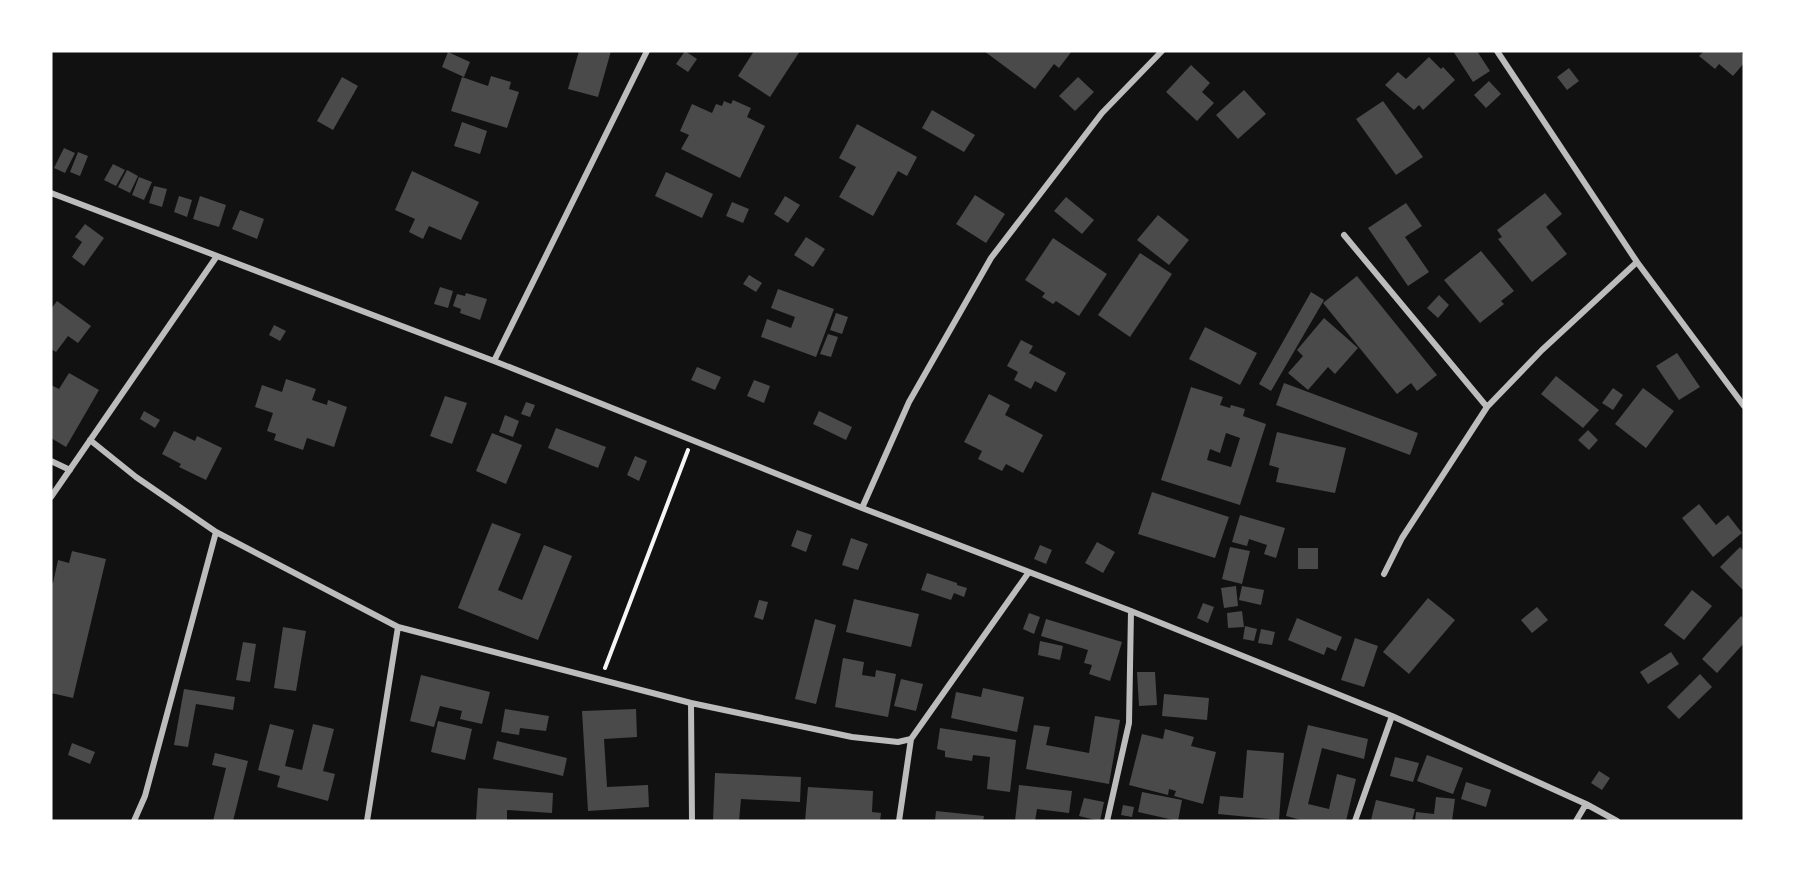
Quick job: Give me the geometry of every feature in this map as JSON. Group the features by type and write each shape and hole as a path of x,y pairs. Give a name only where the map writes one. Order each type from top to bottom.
{"street":[{"path":"494,361 647,51"},
{"path":"862,508 909,402 991,258 1102,113 1162,51"},
{"path":"1497,51 1637,262 1744,406"},
{"path":"51,193 494,361 862,508 1131,611 1392,716 1586,804 1617,821"},
{"path":"1344,235 1487,407"},
{"path":"51,496 217,256"},
{"path":"1384,574 1402,537 1487,407 1542,350 1637,262"},
{"path":"90,440 136,477 216,532 398,627 691,703 852,737 898,742 911,739"},
{"path":"51,461 70,470"},
{"path":"134,821 145,796 216,532"},
{"path":"899,821 911,739 1029,572"},
{"path":"1107,821 1129,723 1131,611"},
{"path":"367,821 398,627"},
{"path":"691,703 692,821"},
{"path":"1355,821 1392,716"},
{"path":"1576,821 1586,804"}],"path":[{"path":"600,680 692,440"}],"building":[{"path":"579,51 611,51 598,97 568,89"},
{"path":"685,51 697,59 688,72 676,64"},
{"path":"754,51 800,51 770,97 738,76"},
{"path":"984,51 1072,51 1059,68 1054,64 1035,89"},
{"path":"1453,51 1477,51 1490,71 1473,82"},
{"path":"1704,51 1739,51 1744,55 1744,63 1733,76 1719,64 1715,69 1699,56"},
{"path":"448,52 470,62 464,77 442,67"},
{"path":"1429,57 1455,80 1423,110 1419,105 1414,110 1385,85 1398,72 1406,79"},
{"path":"1191,65 1210,83 1202,92 1214,103 1197,121 1166,92"},
{"path":"1569,68 1579,81 1567,90 1557,77"},
{"path":"491,76 511,82 509,89 519,92 507,128 451,111 462,77 488,86"},
{"path":"342,77 358,86 333,130 317,121"},
{"path":"1078,77 1094,92 1075,111 1059,96"},
{"path":"1489,81 1501,94 1486,108 1474,95"},
{"path":"1244,90 1266,114 1238,139 1216,115"},
{"path":"733,100 751,108 747,117 765,126 740,178 681,149 689,135 680,131 692,104 712,113 716,104 722,106 724,101 731,104"},
{"path":"1383,101 1423,157 1396,175 1356,119"},
{"path":"932,110 975,135 964,152 922,128"},
{"path":"462,122 487,131 480,154 454,146"},
{"path":"857,124 917,157 907,176 898,171 873,216 839,197 856,167 839,158"},
{"path":"64,148 75,153 65,173 54,168"},
{"path":"78,152 88,156 80,176 70,172"},
{"path":"113,164 125,170 116,186 104,180"},
{"path":"127,170 138,176 130,193 118,187"},
{"path":"412,171 479,202 461,240 429,226 423,239 409,232 415,219 395,210"},
{"path":"666,172 713,194 702,218 655,196"},
{"path":"139,177 152,182 144,200 132,195"},
{"path":"154,186 167,189 162,207 149,203"},
{"path":"1545,193 1562,214 1546,227 1567,254 1532,282 1498,239 1502,237 1497,230"},
{"path":"975,195 1005,214 986,243 956,224"},
{"path":"179,196 192,200 187,217 174,212"},
{"path":"200,196 226,205 219,227 193,219"},
{"path":"785,196 800,205 788,223 774,214"},
{"path":"1066,197 1094,220 1082,234 1054,211"},
{"path":"732,202 749,209 743,223 726,216"},
{"path":"1406,203 1422,226 1405,237 1429,272 1408,286 1368,228"},
{"path":"240,210 264,219 257,239 232,229"},
{"path":"1158,215 1189,240 1169,265 1137,240"},
{"path":"85,224 104,238 84,266 72,257 82,242 75,237"},
{"path":"806,237 825,249 813,267 794,255"},
{"path":"1053,238 1107,274 1079,316 1056,301 1053,304 1042,297 1045,293 1025,280"},
{"path":"1481,251 1514,291 1501,301 1504,304 1480,323 1444,280"},
{"path":"1140,253 1172,274 1130,337 1098,315"},
{"path":"749,275 762,283 756,292 743,284"},
{"path":"1357,276 1437,375 1417,391 1411,383 1397,394 1323,303"},
{"path":"440,287 453,291 448,308 434,304"},
{"path":"778,289 834,309 816,357 761,337 767,319 791,328 795,317 771,308"},
{"path":"1311,292 1324,300 1271,391 1259,384"},
{"path":"466,293 487,299 480,320 460,313 461,309 453,306 457,294 465,296"},
{"path":"1439,295 1449,305 1438,318 1427,308"},
{"path":"57,301 91,326 78,343 68,336 56,352 51,349 51,309"},
{"path":"836,313 848,317 842,334 830,330"},
{"path":"1324,318 1358,348 1335,374 1328,367 1308,390 1288,373 1303,356 1297,350"},
{"path":"274,325 286,331 280,341 269,335"},
{"path":"1205,327 1257,353 1240,385 1189,359"},
{"path":"828,334 838,337 831,357 820,354"},
{"path":"1021,340 1033,346 1029,353 1066,373 1056,392 1035,381 1031,389 1014,380 1018,372 1007,366"},
{"path":"1677,353 1700,387 1679,400 1656,366"},
{"path":"697,367 721,377 715,390 691,380"},
{"path":"69,373 99,390 66,447 51,438 51,385 59,389"},
{"path":"1556,376 1599,410 1583,428 1541,394"},
{"path":"286,379 316,389 312,400 327,405 328,400 347,407 334,447 307,438 303,450 274,440 276,434 267,431 273,413 255,407 262,385 282,392"},
{"path":"754,380 770,386 764,403 747,396"},
{"path":"1284,383 1418,433 1410,455 1276,405"},
{"path":"1191,387 1223,397 1220,405 1245,409 1243,416 1266,424 1240,505 1161,480","holes":["1226,433 1240,438 1231,467 1207,460 1210,449 1220,453"]},
{"path":"1613,388 1623,395 1613,410 1602,403"},
{"path":"1643,388 1674,411 1646,448 1615,424"},
{"path":"989,394 1010,405 1005,415 1043,435 1023,473 1006,464 1002,471 978,459 982,451 964,442"},
{"path":"445,396 467,403 452,444 430,436"},
{"path":"526,402 535,405 530,417 521,414"},
{"path":"144,411 160,420 155,428 140,419"},
{"path":"819,411 852,427 846,440 813,424"},
{"path":"505,415 519,421 513,437 499,432"},
{"path":"556,428 606,447 598,468 548,448"},
{"path":"1588,430 1598,440 1589,450 1578,440"},
{"path":"174,431 195,441 197,436 222,448 206,480 179,467 181,464 162,454"},
{"path":"1277,432 1346,448 1335,493 1276,482 1279,468 1269,465"},
{"path":"492,433 522,445 506,484 476,471"},
{"path":"635,456 647,461 639,481 627,475"},
{"path":"1152,492 1229,517 1215,558 1138,534"},
{"path":"1699,504 1716,525 1728,515 1742,533 1713,557 1682,518"},
{"path":"1240,515 1285,528 1276,558 1264,554 1267,545 1249,539 1247,546 1232,542"},
{"path":"492,523 521,534 498,590 522,600 544,545 572,556 538,640 458,608"},
{"path":"797,530 812,535 806,552 791,546"},
{"path":"851,538 868,544 858,570 842,565"},
{"path":"1097,542 1115,552 1103,573 1085,563"},
{"path":"1040,545 1052,550 1046,564 1034,559"},
{"path":"1230,547 1250,551 1242,584 1222,579"},
{"path":"1740,547 1744,551 1744,591 1720,567"},
{"path":"1298,548 1318,548 1318,569 1298,569"},
{"path":"72,551 106,559 73,698 51,693 51,582 53,583 58,560 69,563"},
{"path":"927,573 967,588 964,597 954,593 951,600 921,590"},
{"path":"1236,586 1238,606 1224,608 1221,588"},
{"path":"1242,586 1264,590 1261,605 1239,600"},
{"path":"1692,590 1712,606 1684,640 1664,625"},
{"path":"1428,598 1455,620 1409,674 1383,652"},
{"path":"854,599 919,614 911,647 846,632"},
{"path":"759,600 768,602 763,620 754,617"},
{"path":"1203,603 1214,607 1208,623 1197,618"},
{"path":"1537,607 1548,620 1532,633 1521,620"},
{"path":"1242,611 1244,627 1228,628 1227,613"},
{"path":"1029,613 1040,617 1034,634 1023,629"},
{"path":"1741,616 1744,619 1744,643 1717,673 1702,659"},
{"path":"1297,618 1342,637 1336,651 1327,647 1324,655 1288,640"},
{"path":"815,619 836,625 816,704 795,699"},
{"path":"1046,619 1122,642 1110,681 1089,674 1092,665 1084,663 1088,650 1041,636"},
{"path":"1245,626 1257,629 1254,641 1243,639"},
{"path":"283,627 306,631 296,691 274,688"},
{"path":"1261,629 1275,632 1272,645 1258,643"},
{"path":"1355,638 1378,646 1364,687 1341,680"},
{"path":"1040,641 1063,646 1060,660 1038,655"},
{"path":"243,642 256,644 250,682 236,680"},
{"path":"1671,652 1679,664 1648,684 1640,672"},
{"path":"843,658 864,662 862,675 875,677 876,670 896,674 888,717 835,707"},
{"path":"1137,672 1155,672 1157,705 1139,706"},
{"path":"1700,674 1712,687 1679,719 1667,707"},
{"path":"421,675 490,692 482,724 460,719 462,711 440,706 434,727 410,721"},
{"path":"901,679 923,684 916,711 894,706"},
{"path":"983,688 1024,697 1017,732 951,718 956,692 981,697"},
{"path":"184,689 235,697 233,710 196,704 188,747 174,745"},
{"path":"1164,694 1209,698 1207,720 1162,716"},
{"path":"505,709 549,716 546,731 520,728 519,735 501,732"},
{"path":"636,709 637,737 604,739 607,787 648,785 649,807 588,811 582,711"},
{"path":"1095,716 1120,720 1109,784 1026,769 1034,725 1050,727 1046,745 1089,753"},
{"path":"438,721 472,729 465,760 431,752"},
{"path":"270,724 294,730 285,766 302,770 313,724 334,729 323,771 335,774 328,801 277,787 280,776 258,770"},
{"path":"1308,725 1368,739 1364,759 1322,748 1308,804 1329,809 1337,774 1356,779 1346,821 1305,821 1286,816"},
{"path":"940,728 1016,740 1010,792 987,789 990,757 973,755 972,761 945,757 945,751 937,749"},
{"path":"1165,729 1194,737 1191,746 1216,752 1203,804 1174,796 1176,791 1169,789 1168,795 1129,785 1142,734 1163,739"},
{"path":"497,741 567,758 563,776 493,759"},
{"path":"72,743 95,752 90,764 68,755"},
{"path":"1247,750 1284,753 1279,820 1218,814 1220,796 1243,798"},
{"path":"215,753 248,761 233,821 213,821 226,768 212,765"},
{"path":"1427,755 1463,768 1453,794 1417,781"},
{"path":"1395,757 1419,763 1413,782 1390,776"},
{"path":"1599,771 1610,778 1602,790 1591,783"},
{"path":"715,773 801,777 800,802 741,799 739,821 713,821"},
{"path":"1466,782 1491,790 1486,807 1461,799"},
{"path":"1019,785 1072,791 1069,813 1037,809 1035,821 1015,821"},
{"path":"808,787 873,791 872,812 881,813 880,821 805,821"},
{"path":"478,788 553,793 552,813 507,810 507,821 476,821"},
{"path":"1142,792 1182,800 1178,821 1138,812"},
{"path":"1436,797 1455,799 1452,821 1415,821 1416,812 1434,814"},
{"path":"1084,798 1104,802 1100,821 1079,816"},
{"path":"1376,800 1415,809 1412,821 1371,820"},
{"path":"1123,805 1134,807 1132,817 1121,815"},
{"path":"936,811 984,816 983,821 935,821"}]}
